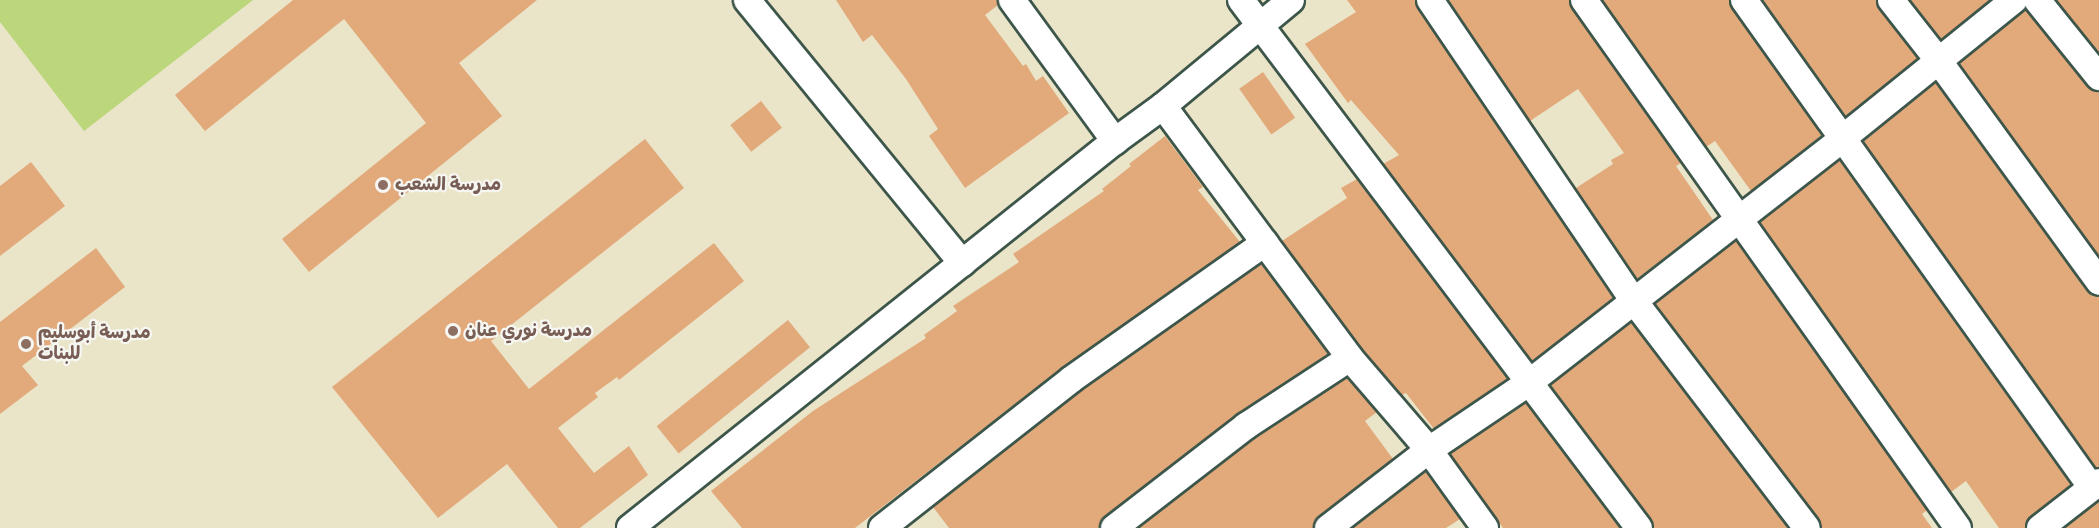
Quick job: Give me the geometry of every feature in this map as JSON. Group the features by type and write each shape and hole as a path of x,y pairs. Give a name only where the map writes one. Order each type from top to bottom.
{"street":[{"path":"747,0 962,263"},
{"path":"1012,0 1115,141"},
{"path":"1241,0 1258,26 1639,528"},
{"path":"630,528 1115,141 1163,106 1292,0"},
{"path":"1430,0 1634,301 1807,528"},
{"path":"1584,0 1738,220 1864,392 1958,528"},
{"path":"1744,0 2095,485 2040,528"},
{"path":"1891,0 1938,60 2099,282"},
{"path":"1328,528 1429,450 1530,382 1843,138 2014,0"},
{"path":"2037,0 2099,77"},
{"path":"1163,106 1350,358 1429,450 1485,528"},
{"path":"887,527 1072,379 1265,243"},
{"path":"1114,528 1246,426 1350,358"}],"green space":[{"path":"0,0 253,0 84,131 0,22"}],"building":[{"name":"مدرسة الشعب","path":"293,0 537,0 459,63 502,116 309,272 282,239 426,123 344,19 205,131 175,95"},
{"path":"836,0 997,0 998,5 985,15 1023,66 1026,64 1036,81 1043,76 1069,113 965,188 929,136 938,129 906,79 872,35 863,42"},
{"path":"1347,0 1415,0 1418,8 1614,298 1532,361 1383,164 1399,155 1351,100 1348,103 1305,44 1356,12"},
{"path":"1448,0 1569,0 1572,9 1681,163 1676,166 1713,220 1637,279 1576,188 1613,164 1611,160 1624,153 1578,89 1530,121"},
{"path":"1602,0 1729,0 1732,9 1822,135 1751,191 1715,141 1706,147"},
{"path":"1762,0 1876,0 1879,9 1918,58 1846,117"},
{"path":"1910,0 1990,0 1941,40"},
{"path":"2056,0 2099,0 2099,53"},
{"path":"2025,9 2087,86 2099,92 2099,256 1959,64"},
{"path":"1263,72 1295,118 1271,135 1239,89"},
{"path":"1936,82 2087,291 2099,297 2099,467 2096,468 1863,141"},
{"path":"761,101 782,128 751,152 730,125"},
{"path":"1165,136 1203,187 1198,190 1240,242 1063,367 855,528 742,528 711,491 813,411 926,338 924,335 957,311 953,306 1019,262 1013,254 1104,191 1102,189 1131,166 1129,164"},
{"name":"مدرسة نوري عنان","path":"645,139 684,188 491,341 529,389 714,243 744,281 619,380 617,377 595,393 598,397 558,428 594,473 629,446 648,475 580,528 558,528 507,464 438,518 332,387"},
{"path":"1839,160 2071,485 2031,516 2025,528 1999,528 1966,481 1951,492 1760,222"},
{"path":"31,162 65,206 0,256 0,186"},
{"path":"1357,179 1508,379 1434,429 1406,393 1402,395 1362,349 1282,241 1347,198 1341,188"},
{"path":"1736,240 1927,510 1922,514 1932,528 1822,528 1819,519 1655,304"},
{"name":"مدرسة أبوسليم للبنات","path":"96,248 125,287 22,366 38,385 0,414 0,322"},
{"path":"1261,264 1328,354 1237,414 1105,516 1099,528 949,528 933,507 1081,391"},
{"path":"788,320 810,347 679,454 657,426"},
{"path":"1631,322 1788,528 1654,528 1651,519 1550,385"},
{"path":"1347,378 1377,412 1365,421 1393,459 1319,516 1313,528 1139,528 1255,438"},
{"path":"1526,403 1620,528 1503,528 1450,454"},
{"path":"1426,471 1460,519 1446,528 1353,528"},
{"path":"2099,501 2099,528 2064,528"}],"place":[{"name":"مدرسة الشعب","path":"383,185"},
{"name":"مدرسة نوري عنان","path":"453,331"},
{"name":"مدرسة أبوسليم للبنات","path":"26,344"}]}
